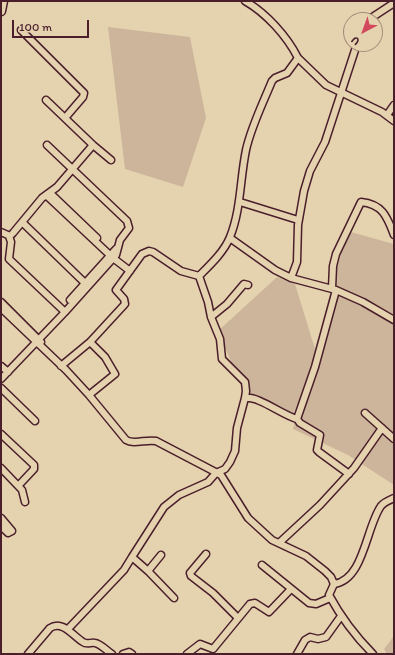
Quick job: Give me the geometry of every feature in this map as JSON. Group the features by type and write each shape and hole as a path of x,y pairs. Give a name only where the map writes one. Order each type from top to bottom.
{"main road":[{"path":"1,11 3,1"}],"street":[{"path":"245,1 261,12 272,23 285,38 298,58 326,85 387,115 394,121"},
{"path":"380,12 394,3"},
{"path":"21,30 84,93 83,97 65,118"},
{"path":"291,278 297,262 298,220 308,178 325,142 354,52"},
{"path":"200,276 216,259 230,238 240,202 242,172 251,131 273,79 288,73 298,58"},
{"path":"46,100 111,160"},
{"path":"387,115 394,105"},
{"path":"1,379 4,370 36,340 113,254 130,225 47,145"},
{"path":"9,236 23,223 48,194 73,170 93,145"},
{"path":"48,194 130,271"},
{"path":"240,202 298,220"},
{"path":"297,419 315,367 334,289 333,266 336,254 361,202 380,208 383,211 394,235"},
{"path":"23,223 87,284"},
{"path":"1,232 9,236 12,242 9,259 63,311"},
{"path":"230,238 275,270 291,278 334,289 363,302 394,320"},
{"path":"59,363 90,342 125,304 124,299 116,290 142,254 149,251 158,255 181,271 200,276"},
{"path":"68,629 124,570 164,507 179,495 208,482 216,473 225,469 232,457 237,428 245,398 245,382 222,360 220,339 211,317 200,276"},
{"path":"211,317 227,304 244,284 248,285"},
{"path":"1,302 88,394 126,440 129,442 149,440 156,441 222,476 248,518 272,540 306,556 331,577 334,584 329,595 330,598 312,604 262,565"},
{"path":"1,308 36,340"},
{"path":"88,394 115,374 105,357 90,342"},
{"path":"1,388 35,422"},
{"path":"245,398 259,401 276,411 297,419 300,423 320,435 317,450 349,474"},
{"path":"364,413 394,439"},
{"path":"1,428 1,434 34,464 34,469 19,485"},
{"path":"279,543 320,505 349,474 365,454 382,428"},
{"path":"1,468 19,485 25,502"},
{"path":"334,584 342,583 350,574 365,547 380,507 394,498"},
{"path":"1,518 12,531 8,533 1,526"},
{"path":"206,554 190,573 191,576 213,593 238,618"},
{"path":"148,571 161,555"},
{"path":"132,557 174,598"},
{"path":"213,649 238,618 253,603 269,612 291,589"},
{"path":"329,595 355,637 373,654"},
{"path":"297,654 305,640 310,636 318,639 326,637 341,616"},
{"path":"28,654 54,626 60,626 68,629 84,643 99,644 112,654"},
{"path":"187,654 200,644 213,649 218,654"},
{"path":"123,654 128,652 132,654"}],"shaded area":[{"path":"108,27 190,37 206,118 183,187 125,169"},
{"path":"347,231 394,244 394,485 348,455 293,429 302,395 293,414 246,397 218,331 277,277 295,284 315,349"},
{"path":"394,636 394,654 387,654 384,649"}]}
